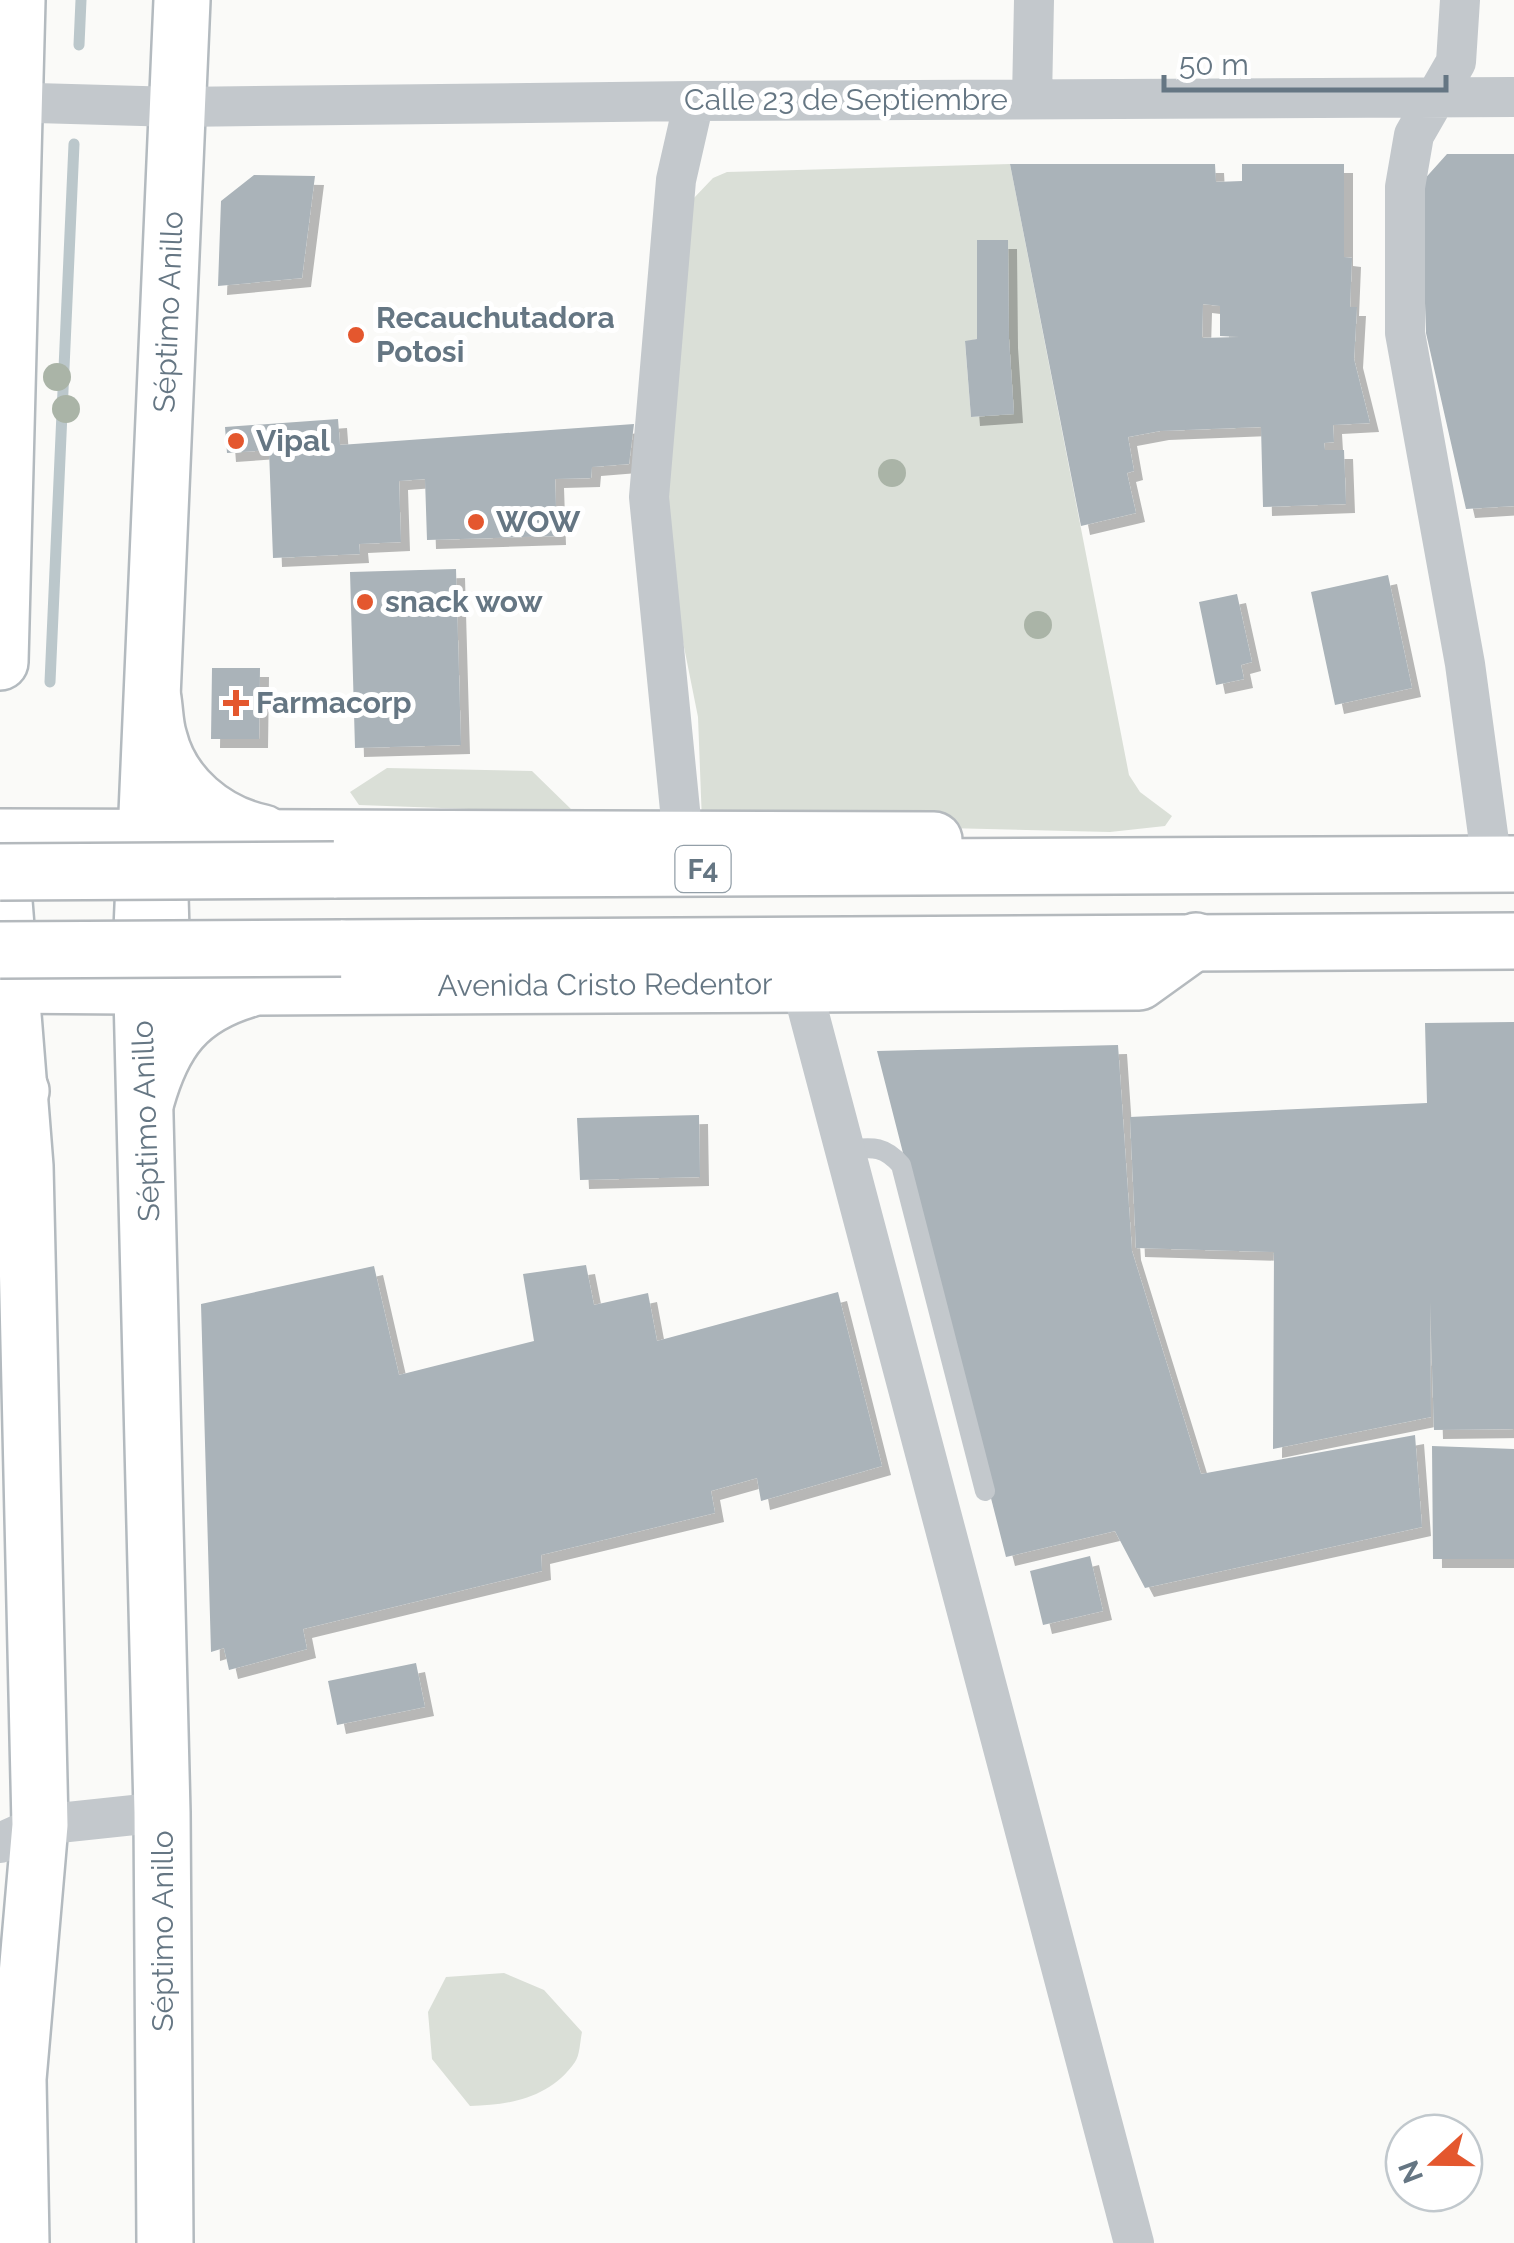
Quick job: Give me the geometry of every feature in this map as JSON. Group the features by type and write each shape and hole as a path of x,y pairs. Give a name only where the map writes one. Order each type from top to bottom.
{"main road":[{"path":"0,660 7,102 17,0"},
{"name":"Séptimo Anillo","path":"166,2243 162,1812 142,986 182,0"},
{"path":"153,699 159,740 177,777 199,802 240,828 280,837"},
{"path":"0,837 1125,840 1192,866"},
{"path":"146,1101 155,1068 172,1038 196,1013 225,996 232,986 177,963 161,932 160,896 174,863 200,839"},
{"path":"0,850 26,1574 18,2079 22,2243"},
{"name":"F4","path":"0,872 1503,864"},
{"name":"Avenida Cristo Redentor","path":"4,973 142,986 1139,982 1196,941"},
{"name":"Avenida Cristo Redentor","path":"4,973 341,948 1514,941"}],"street":[{"path":"1032,99 1034,0"},
{"path":"1460,0 1456,62 1414,135 1405,187 1405,333 1503,864"},
{"name":"Calle 23 de Septiembre","path":"7,102 177,107 1514,97"},
{"path":"683,840 649,497 676,180 694,101"},
{"path":"801,984 1134,2243"},
{"path":"20,1834 162,1812"}],"lane":[{"path":"843,1150 889,1151 900,1165 985,1490"}],"shaded area":[{"path":"1010,164 1129,775 1140,792 1172,816 1165,826 1110,832 702,822 698,717 677,612 663,499 693,199 713,178 727,172","holes":["1008,240 1014,414 971,417 965,342 977,339 977,241"]},
{"path":"387,768 532,771 575,813 359,805 350,792"},
{"path":"504,1973 544,1990 582,2032 578,2056 565,2074 541,2091 500,2104 470,2106 432,2059 428,2012 446,1977"}],"building":[{"path":"1447,154 1514,154 1514,506 1466,509 1426,333 1421,183"},
{"path":"1010,164 1215,164 1216,182 1242,181 1242,164 1344,164 1344,257 1352,258 1350,307 1357,307 1354,359 1370,423 1333,425 1334,442 1324,443 1325,450 1344,450 1346,504 1263,507 1261,427 1160,431 1128,437 1134,471 1127,473 1136,513 1081,526","holes":["1203,304 1220,306 1220,336 1239,337 1202,338"]},
{"path":"254,175 315,176 302,278 218,286 221,201"},
{"path":"977,240 1008,240 1014,414 971,417 965,341 977,339"},
{"path":"338,419 340,445 634,424 629,464 592,467 591,478 555,479 557,536 427,540 425,479 399,481 401,542 359,544 360,554 273,558 269,450 227,453 225,427"},
{"path":"456,569 461,745 355,748 350,572"},
{"path":"1388,575 1412,688 1335,705 1311,592"},
{"path":"1237,594 1252,662 1241,665 1244,679 1216,685 1199,602"},
{"name":"Farmacorp","path":"212,668 260,668 259,739 211,739"},
{"path":"1514,1022 1514,1429 1434,1430 1430,1302 1431,1417 1273,1449 1274,1252 1136,1248 1130,1117 1427,1103 1425,1023"},
{"path":"1118,1045 1132,1251 1201,1474 1415,1435 1422,1527 1145,1588 1115,1531 1006,1557 877,1051"},
{"path":"699,1115 700,1177 580,1180 577,1118"},
{"path":"586,1265 594,1305 648,1293 657,1341 838,1292 882,1466 761,1501 757,1478 711,1491 715,1513 541,1555 542,1571 303,1629 307,1649 229,1670 224,1648 211,1652 201,1304 374,1266 399,1375 534,1341 523,1274"},
{"path":"1432,1446 1514,1449 1514,1559 1433,1559"},
{"path":"1090,1556 1103,1611 1043,1625 1030,1571"},
{"path":"416,1663 425,1707 337,1725 328,1681"}],"waterway":[{"path":"79,45 81,0"},
{"path":"50,682 74,144"}],"place":[{"name":"Recauchutadora Potosi","path":"356,335"},
{"name":"Vipal","path":"236,441"},
{"name":"WOW","path":"476,522"},
{"name":"snack wow","path":"365,602"},
{"name":"Farmacorp","path":"236,703"}]}
